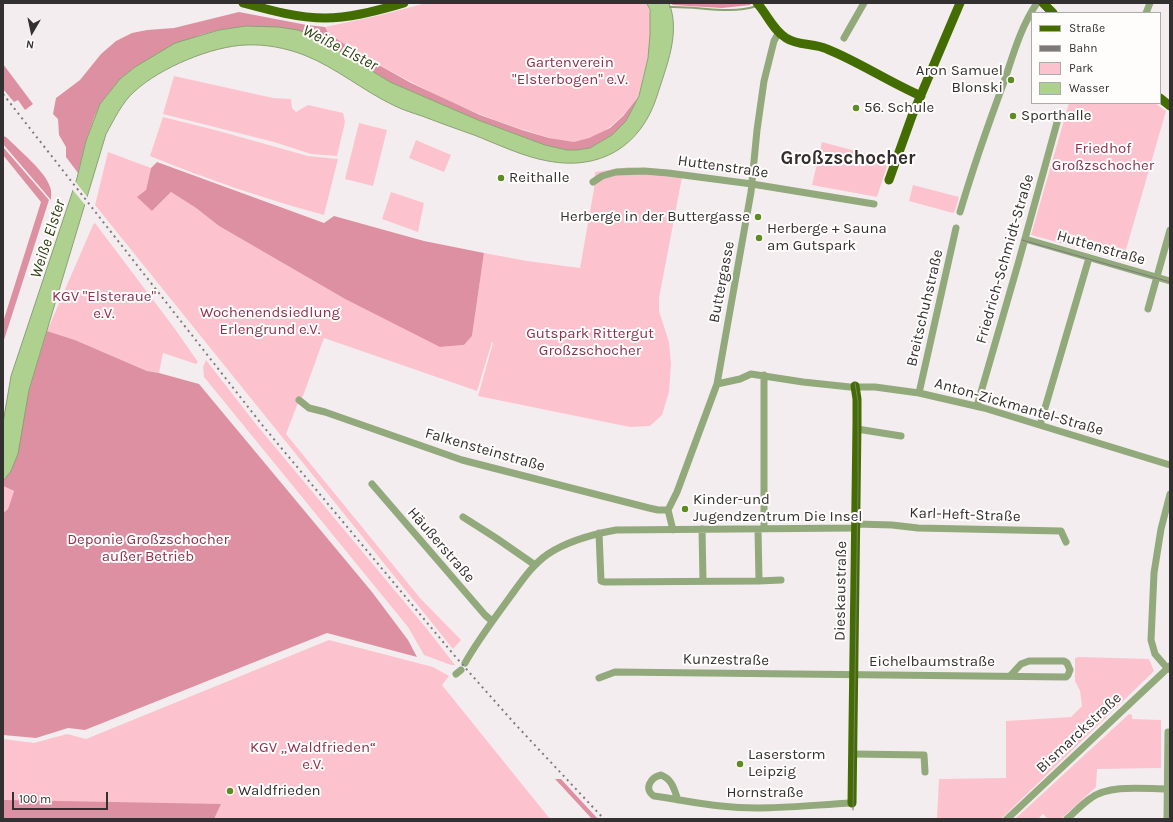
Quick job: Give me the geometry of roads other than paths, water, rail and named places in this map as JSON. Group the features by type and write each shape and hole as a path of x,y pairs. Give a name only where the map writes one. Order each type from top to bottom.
{"main road":[{"path":"243,3 302,16 325,18 354,15 404,3"},
{"path":"889,180 920,96 960,3"},
{"path":"1043,3 1052,12"},
{"path":"759,6 779,32 793,42 815,45 835,52 920,96"},
{"path":"1161,99 1170,106"},
{"name":"Dieskaustraße","path":"852,803 857,429 857,399 855,386"}],"street":[{"path":"844,38 864,3"},
{"path":"960,212 987,127 1023,30 1037,3"},
{"name":"Buttergasse","path":"668,510 677,492 717,384 726,329 731,311 752,184 757,130 764,80 774,41 779,32"},
{"name":"Friedrich-Schmidt-Straße","path":"977,406 1058,119"},
{"name":"Huttenstraße","path":"593,182 602,176 616,172 644,171 752,184 874,204"},
{"name":"Breitschuhstraße","path":"919,393 956,228"},
{"path":"1148,309 1170,230"},
{"name":"Huttenstraße","path":"1025,240 1170,281"},
{"path":"1040,425 1089,258"},
{"name":"Anton-Zickmantel-Straße","path":"717,384 740,379 751,374 803,382 850,387 875,387 919,393 977,406 1170,465"},
{"path":"759,581 764,375"},
{"name":"Falkensteinstraße","path":"299,400 309,408 325,412 462,460 649,508 668,510"},
{"path":"857,429 901,436"},
{"name":"Häußerstraße","path":"372,484 480,610 492,621"},
{"path":"1169,668 1155,654 1150,640 1154,573 1161,529 1170,494"},
{"path":"668,510 673,530"},
{"path":"462,517 496,538 534,565"},
{"name":"Karl-Heft-Straße","path":"856,526 892,525 918,528 1061,531 1066,542"},
{"path":"466,663 478,640 534,565 547,554 561,547 599,533 616,530 702,530 856,526"},
{"path":"702,530 703,581"},
{"path":"599,533 600,581 781,580"},
{"name":"Eichelbaumstraße","path":"854,675 1066,677 1070,670 1067,663 1064,661 1029,661 1021,664 1010,676"},
{"name":"Bismarckstraße","path":"1007,819 1169,668"},
{"name":"Kunzestraße","path":"599,678 615,672 854,675"},
{"path":"1167,819 1168,732"},
{"path":"853,754 924,755 925,772"},
{"path":"1067,819 1091,797 1101,792 1115,789 1167,789"},
{"name":"Hornstraße","path":"678,800 722,806 766,808 852,803"}],"water":[{"path":"647,3 669,3 673,26 673,38 668,62 650,114 629,142 616,151 601,158 584,162 567,163 548,161 530,157 511,150 398,107 372,94 328,66 304,55 283,48 261,45 246,45 218,49 187,60 158,74 146,82 126,100 106,134 29,390 18,454 11,471 3,481 3,423 11,376 77,178 86,141 100,104 120,79 135,67 175,43 219,30 246,26 279,27 298,30 315,36 390,82 478,120 545,145 567,150 577,150 590,148 612,135 626,121 639,96 648,58 650,35 650,10"}],"waterway":[{"path":"670,7 735,10 757,6"}],"tram line":[{"path":"1022,240 1170,282"},
{"path":"853,810 858,486 858,402 855,383"}],"railway":[{"path":"3,94 263,426 454,655 515,724 604,819"}],"place":[{"name":"Aron Samuel Blonski","path":"1011,80"},
{"name":"56. Schule","path":"856,108"},
{"name":"Sporthalle","path":"1013,116"},
{"name":"Reithalle","path":"501,178"},
{"name":"Herberge in der Buttergasse","path":"758,217"},
{"name":"Herberge + Sauna am Gutspark","path":"759,238"},
{"name":"Kinder-und Jugendzentrum Die Insel","path":"685,509"},
{"name":"Laserstorm Leipzig","path":"740,764"},
{"name":"Waldfrieden","path":"230,791"}],"district":[{"name":"Großzschocher","path":"848,159"}],"water label":[{"name":"Weiße Elster","path":"340,48"},
{"name":"Weiße Elster","path":"48,239"}],"park label":[{"name":"Gartenverein \"Elsterbogen\" e.V.","path":"570,72"},
{"name":"Friedhof Großzschocher","path":"1103,158"},
{"name":"KGV \"Elsteraue\" e.V.","path":"104,306"},
{"name":"Wochenendsiedlung Erlengrund e.V.","path":"270,322"},
{"name":"Gutspark Rittergut Großzschocher","path":"590,342"},
{"name":"Deponie Großzschocher außer Betrieb","path":"148,548"},
{"name":"KGV „Waldfrieden“ e.V.","path":"313,756"}]}
